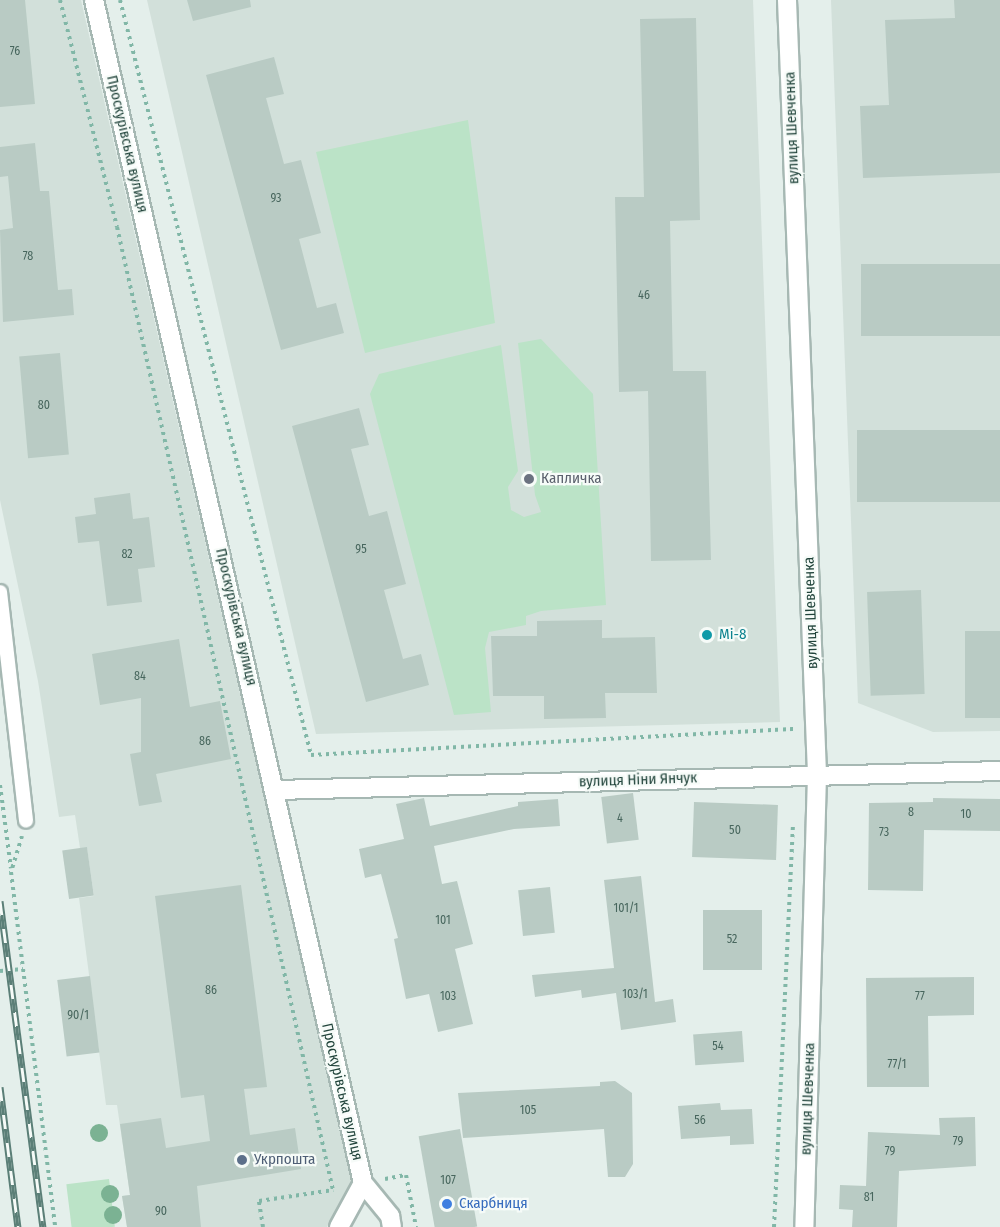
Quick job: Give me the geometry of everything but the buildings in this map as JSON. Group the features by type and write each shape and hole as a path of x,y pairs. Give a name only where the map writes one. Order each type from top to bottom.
{"street":[{"name":"Проскурівська вулиця","path":"94,0 276,789 363,1183 390,1216 392,1227"},
{"name":"вулиця Шевченка","path":"787,0 817,775 804,1227"},
{"name":"вулиця Ніни Янчук","path":"276,789 1000,771"},
{"path":"339,1227 363,1183"}],"lane":[{"path":"0,592 26,821"}],"path":[{"path":"60,0 120,239 333,1190 260,1201 263,1227"},
{"path":"120,0 311,755 797,730"},
{"path":"796,741 797,730 814,712"},
{"path":"0,785 55,1227"},
{"path":"774,1227 793,811"},
{"path":"11,872 26,821"},
{"path":"0,971 23,969"}],"shaded area":[{"path":"0,0 81,0 352,1182 327,1227 127,1227 122,1196 130,1195 117,1105 106,1105 79,898 94,896 87,848 80,848 75,815 59,817 38,681 0,500"},
{"path":"147,0 753,0 780,722 316,734"},
{"path":"831,0 1000,0 1000,731 933,732 858,703"}],"green space":[{"path":"468,120 495,323 365,353 316,152"},
{"path":"541,339 593,394 606,605 541,611 526,616 526,625 489,632 485,648 491,712 454,715 370,394 379,374 501,345 518,471 508,487 511,510 524,517 541,512 535,495 518,343"},
{"path":"109,1179 115,1227 72,1227 66,1184"}],"railway":[{"path":"0,901 43,1227"},
{"path":"0,1087 18,1227"}],"place":[{"name":"Капличка","path":"529,479"},
{"name":"Mi-8","path":"707,635"},
{"name":"Укрпошта","path":"242,1160"},
{"name":"Скарбниця","path":"447,1204"}]}
